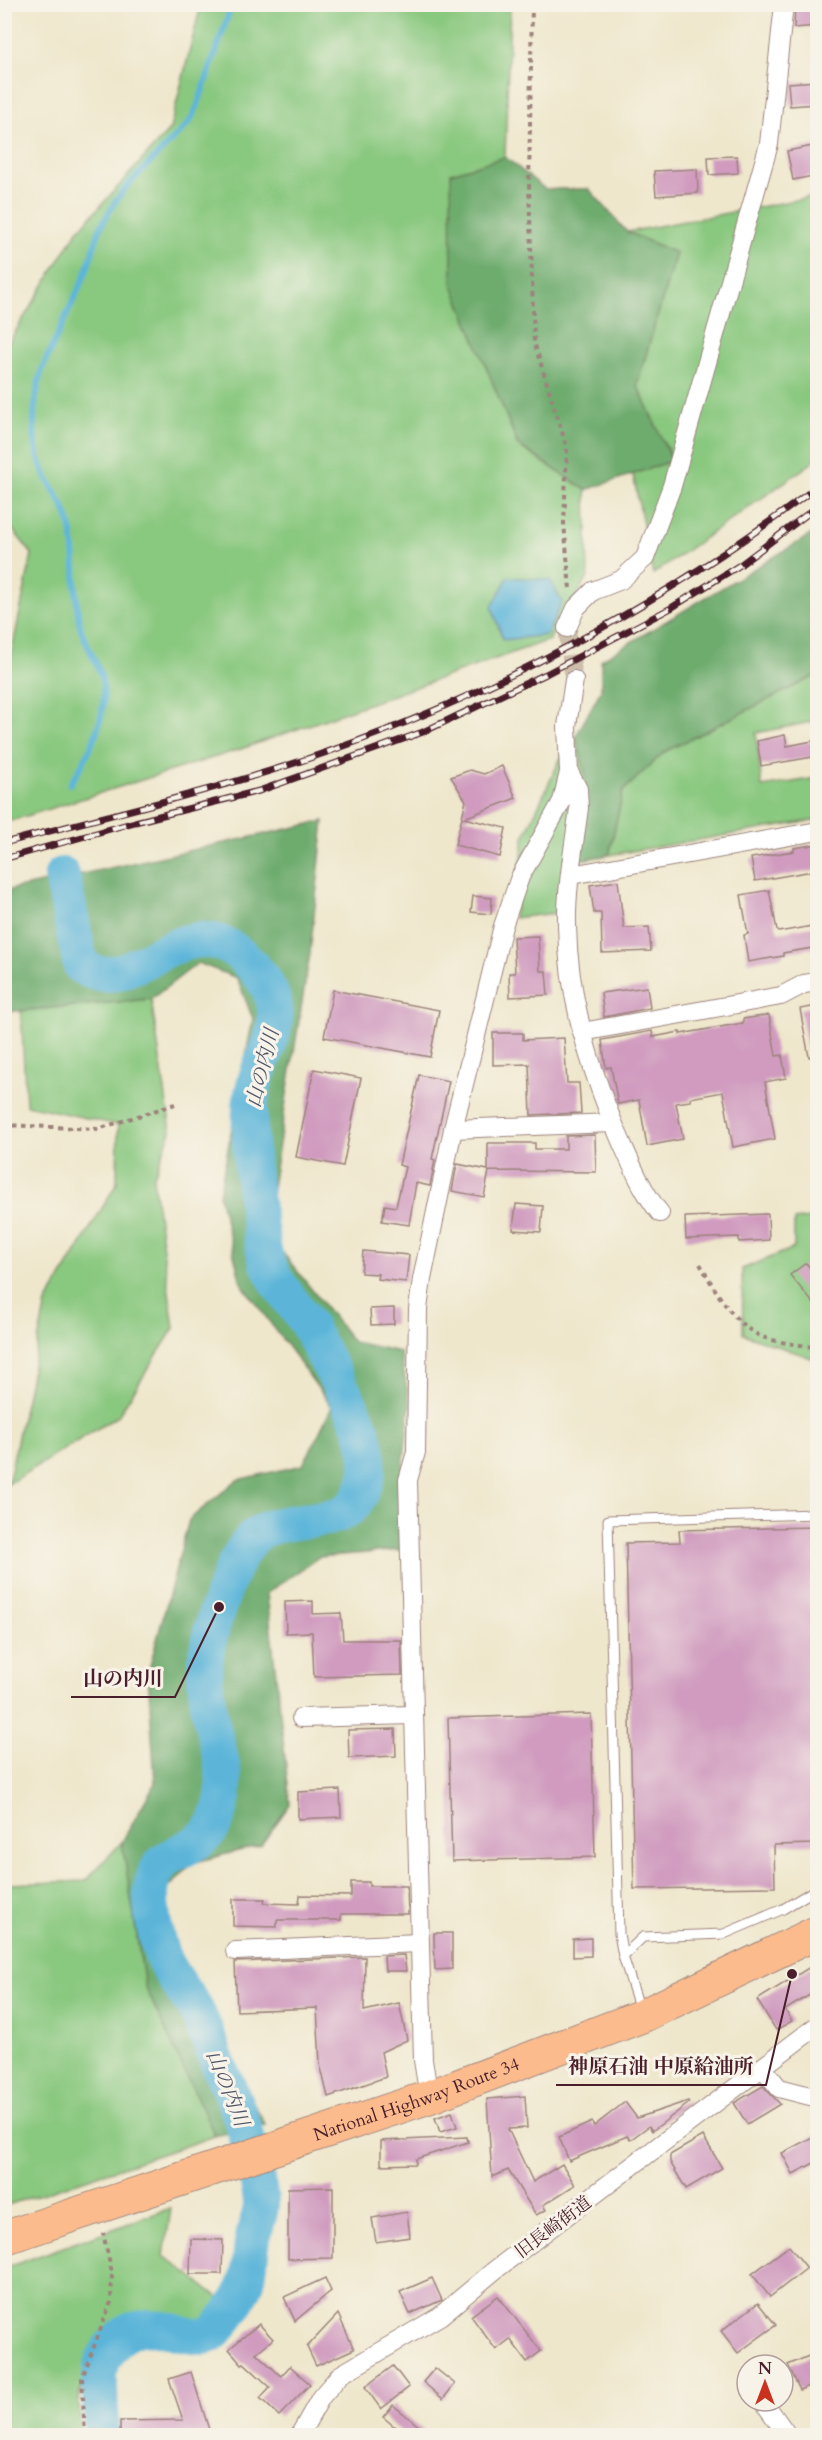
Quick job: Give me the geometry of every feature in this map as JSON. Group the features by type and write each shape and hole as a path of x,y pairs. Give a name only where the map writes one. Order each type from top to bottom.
{"highway":[{"name":"National Highway Route 34","path":"4,2238 429,2097 642,2016 818,1932"}],"street":[{"path":"567,628 576,608 593,591 621,580 645,558 672,486 769,144 784,4"},
{"path":"429,2097 423,2060 419,1943 408,1480 416,1452 418,1309 453,1130 503,926 520,878 562,801 569,772 567,726 574,680"},
{"path":"569,772 578,789 579,808 567,924 569,973 582,1032 613,1123 650,1201 660,1213"},
{"path":"571,875 818,831"},
{"path":"582,1032 781,996 804,984 818,982"},
{"path":"453,1130 613,1123"},
{"path":"301,1718 413,1714"},
{"path":"235,1951 419,1943"},
{"name":"旧長崎街道","path":"299,2436 321,2397 340,2375 440,2316 495,2270 818,2025"},
{"path":"764,2068 779,2088 818,2098"},
{"path":"772,2413 788,2436"}],"lane":[{"path":"642,2016 623,1956 619,1922 608,1520 818,1514"},
{"path":"623,1956 643,1936 724,1934 783,1909 818,1888"}],"path":[{"path":"532,4 529,185 534,342 567,448 564,522 568,582 576,608"},
{"path":"4,1125 99,1129 175,1104"},
{"path":"700,1264 719,1296 742,1324 760,1336 818,1348"},
{"path":"85,2436 82,2378 111,2302 112,2273 101,2225"}],"green space":[{"path":"201,5 510,5 505,157 451,173 517,445 586,490 588,577 549,640 241,749 11,821 4,812 5,684 32,554 5,520 4,350 76,233 170,129"},
{"path":"505,157 545,189 589,189 627,232 676,253 637,385 672,461 586,490 518,445 452,283 451,173"},
{"path":"817,196 817,457 809,465 653,574 633,474 672,460 637,385 676,253 627,232"},
{"path":"817,531 817,675 664,752 623,791 609,855 579,860 586,776 576,736 601,690 601,660"},
{"path":"817,675 817,721 756,733 762,787 817,778 817,820 609,855 623,791 664,752"},
{"path":"576,736 586,776 579,860 565,865 556,913 514,918 524,837 563,753"},
{"path":"324,821 310,953 265,1230 353,1342 400,1352 410,1405 400,1492 401,1550 319,1557 267,1593 290,1804 261,1845 192,1863 163,1894 176,1952 265,2125 215,2136 145,1986 122,1842 155,1783 148,1673 189,1520 237,1480 303,1465 332,1407 241,1283 219,1195 253,1019 237,978 198,963 151,999 5,1012 4,891"},
{"path":"151,999 171,1131 153,1178 174,1328 118,1416 8,1484 46,1303 117,1183 118,1125 26,1105 21,1011"},
{"path":"817,1217 817,1360 743,1334 742,1269 794,1248 794,1220"},
{"path":"122,1842 145,1986 215,2136 5,2206 4,1877 8,1884 85,1881"},
{"path":"171,2208 164,2256 221,2299 203,2322 146,2310 106,2332 79,2395 80,2435 5,2435 5,2268"}],"water":[{"path":"508,577 550,580 562,602 547,635 503,640 492,607"}],"building":[{"path":"795,4 818,4 818,26 794,28"},
{"path":"818,81 818,104 790,106 788,83"},
{"path":"818,145 818,175 793,180 787,151"},
{"path":"737,156 738,173 709,175 708,157"},
{"path":"697,169 698,193 656,196 654,171"},
{"path":"785,735 787,746 818,740 818,756 761,766 757,741"},
{"path":"502,766 516,798 464,818 506,828 500,857 455,845 466,801 451,777 470,770 484,774"},
{"path":"818,844 818,870 755,881 751,858 794,851 794,848"},
{"path":"618,881 624,928 649,927 651,951 602,953 601,913 594,913 590,885"},
{"path":"769,890 777,930 779,932 818,925 818,947 748,962 744,935 748,934 741,895"},
{"path":"473,896 492,898 491,914 471,912"},
{"path":"538,936 540,971 546,971 548,995 510,997 509,973 515,973 513,937"},
{"path":"647,987 650,1008 604,1017 601,993"},
{"path":"333,990 439,1010 430,1057 324,1037"},
{"path":"818,1006 818,1056 809,1057 800,1009"},
{"path":"769,1015 776,1056 782,1055 786,1078 765,1082 775,1139 733,1147 723,1092 676,1103 683,1139 647,1146 639,1100 618,1104 611,1067 606,1068 602,1040 652,1031 653,1037 680,1032 680,1034 743,1023 743,1019"},
{"path":"493,1033 523,1033 523,1040 564,1038 567,1083 579,1083 581,1113 531,1115 529,1064 493,1065"},
{"path":"314,1069 361,1078 343,1166 296,1157"},
{"path":"419,1075 449,1081 432,1159 435,1160 430,1186 416,1183 409,1225 382,1221 385,1205 396,1207 405,1167 399,1165"},
{"path":"595,1135 596,1172 489,1171 484,1197 452,1191 457,1164 488,1170 488,1143 535,1143 535,1149 566,1149 566,1136"},
{"path":"516,1204 543,1206 541,1232 513,1230"},
{"path":"768,1214 769,1240 739,1242 739,1237 686,1239 685,1217"},
{"path":"363,1251 409,1255 406,1282 377,1279 378,1274 361,1273"},
{"path":"806,1263 818,1277 818,1309 790,1275"},
{"path":"394,1308 394,1324 371,1325 370,1309"},
{"path":"818,1527 818,1844 774,1845 775,1887 634,1889 626,1543 680,1542 679,1530"},
{"path":"313,1601 313,1614 341,1613 343,1640 401,1640 402,1675 314,1677 312,1632 286,1633 285,1602"},
{"path":"591,1714 595,1857 452,1861 448,1718"},
{"path":"395,1729 396,1756 349,1758 348,1730"},
{"path":"340,1790 341,1817 298,1819 298,1792"},
{"path":"351,1882 369,1882 369,1886 407,1886 408,1914 341,1914 341,1920 277,1920 277,1927 233,1926 233,1899 265,1899 264,1903 299,1904 300,1895 351,1896"},
{"path":"434,1933 452,1933 452,1969 435,1970"},
{"path":"591,1938 591,1956 573,1957 573,1939"},
{"path":"404,1955 406,1971 385,1971 384,1956"},
{"path":"365,1957 364,2011 399,2003 407,2040 381,2052 386,2077 328,2097 320,2064 317,2008 237,2011 235,1962"},
{"path":"810,1967 818,1979 818,1990 785,2010 792,2021 776,2030 757,2000"},
{"path":"763,2086 780,2104 747,2124 734,2103"},
{"path":"525,2096 527,2128 508,2129 533,2182 562,2164 575,2185 543,2205 546,2210 536,2215 508,2170 492,2177 487,2099"},
{"path":"688,2101 689,2103 652,2131 649,2126 630,2140 627,2136 569,2161 559,2137 592,2122 594,2126 625,2102 637,2118"},
{"path":"452,2112 457,2127 440,2132 435,2118"},
{"path":"818,2134 818,2161 793,2174 782,2153"},
{"path":"703,2136 722,2168 686,2189 670,2162 670,2155"},
{"path":"467,2137 468,2142 416,2159 416,2164 381,2165 381,2141"},
{"path":"333,2187 333,2258 288,2259 288,2188"},
{"path":"407,2212 410,2237 376,2242 372,2218"},
{"path":"191,2239 223,2240 222,2274 190,2274"},
{"path":"789,2246 807,2268 770,2297 752,2274"},
{"path":"325,2278 331,2291 295,2321 284,2297"},
{"path":"432,2278 442,2300 410,2314 400,2292"},
{"path":"498,2296 541,2351 527,2362 510,2339 496,2350 471,2316"},
{"path":"758,2303 776,2325 738,2353 721,2331"},
{"path":"338,2314 354,2349 316,2366 307,2347"},
{"path":"259,2324 273,2339 256,2353 281,2376 290,2366 310,2384 279,2416 260,2398 270,2387 244,2363 242,2364 229,2349"},
{"path":"818,2352 818,2382 800,2390 795,2380 795,2362"},
{"path":"393,2366 409,2387 381,2409 365,2387"},
{"path":"435,2368 455,2384 443,2399 423,2382"},
{"path":"191,2372 211,2436 120,2436 120,2421 183,2420 169,2379"},
{"path":"393,2405 431,2436 406,2436 383,2417"}],"waterway":[{"path":"70,784 91,747 96,733 101,718 103,690 99,669 83,636 79,621 74,545 69,521 44,472 36,447 34,421 39,382 42,369 85,275 101,226 126,187 189,123 197,107 232,4"},
{"name":"山の内川","path":"62,875 81,966 100,974 118,972 178,945 199,940 221,943 243,957 262,978 272,997 275,1015 273,1032 254,1087 250,1109 253,1178 263,1246 274,1277 306,1322 352,1407 368,1454 365,1484 349,1509 327,1518 285,1523 272,1527 259,1533 249,1542 241,1553 226,1585 214,1622 206,1657 205,1677 210,1713 224,1777 222,1801 216,1820 209,1832 191,1846 165,1860 159,1868 151,1892 152,1908 161,1953 199,2016 239,2112 256,2175 261,2208 245,2287 230,2312 213,2333 206,2337 198,2337 159,2328 141,2328 124,2335 109,2350 100,2374 102,2436"}],"tunnel":[{"path":"567,628 574,680"}],"railway":[{"path":"4,843 264,773 370,737 438,709 571,645 635,609 698,570 818,486"},
{"path":"4,859 135,822 259,791 423,732 546,674 671,608 740,565 818,506"}],"place":[{"name":"山の内川","path":"219,1607"},
{"name":"神原石油 中原給油所","path":"792,1974"}]}
